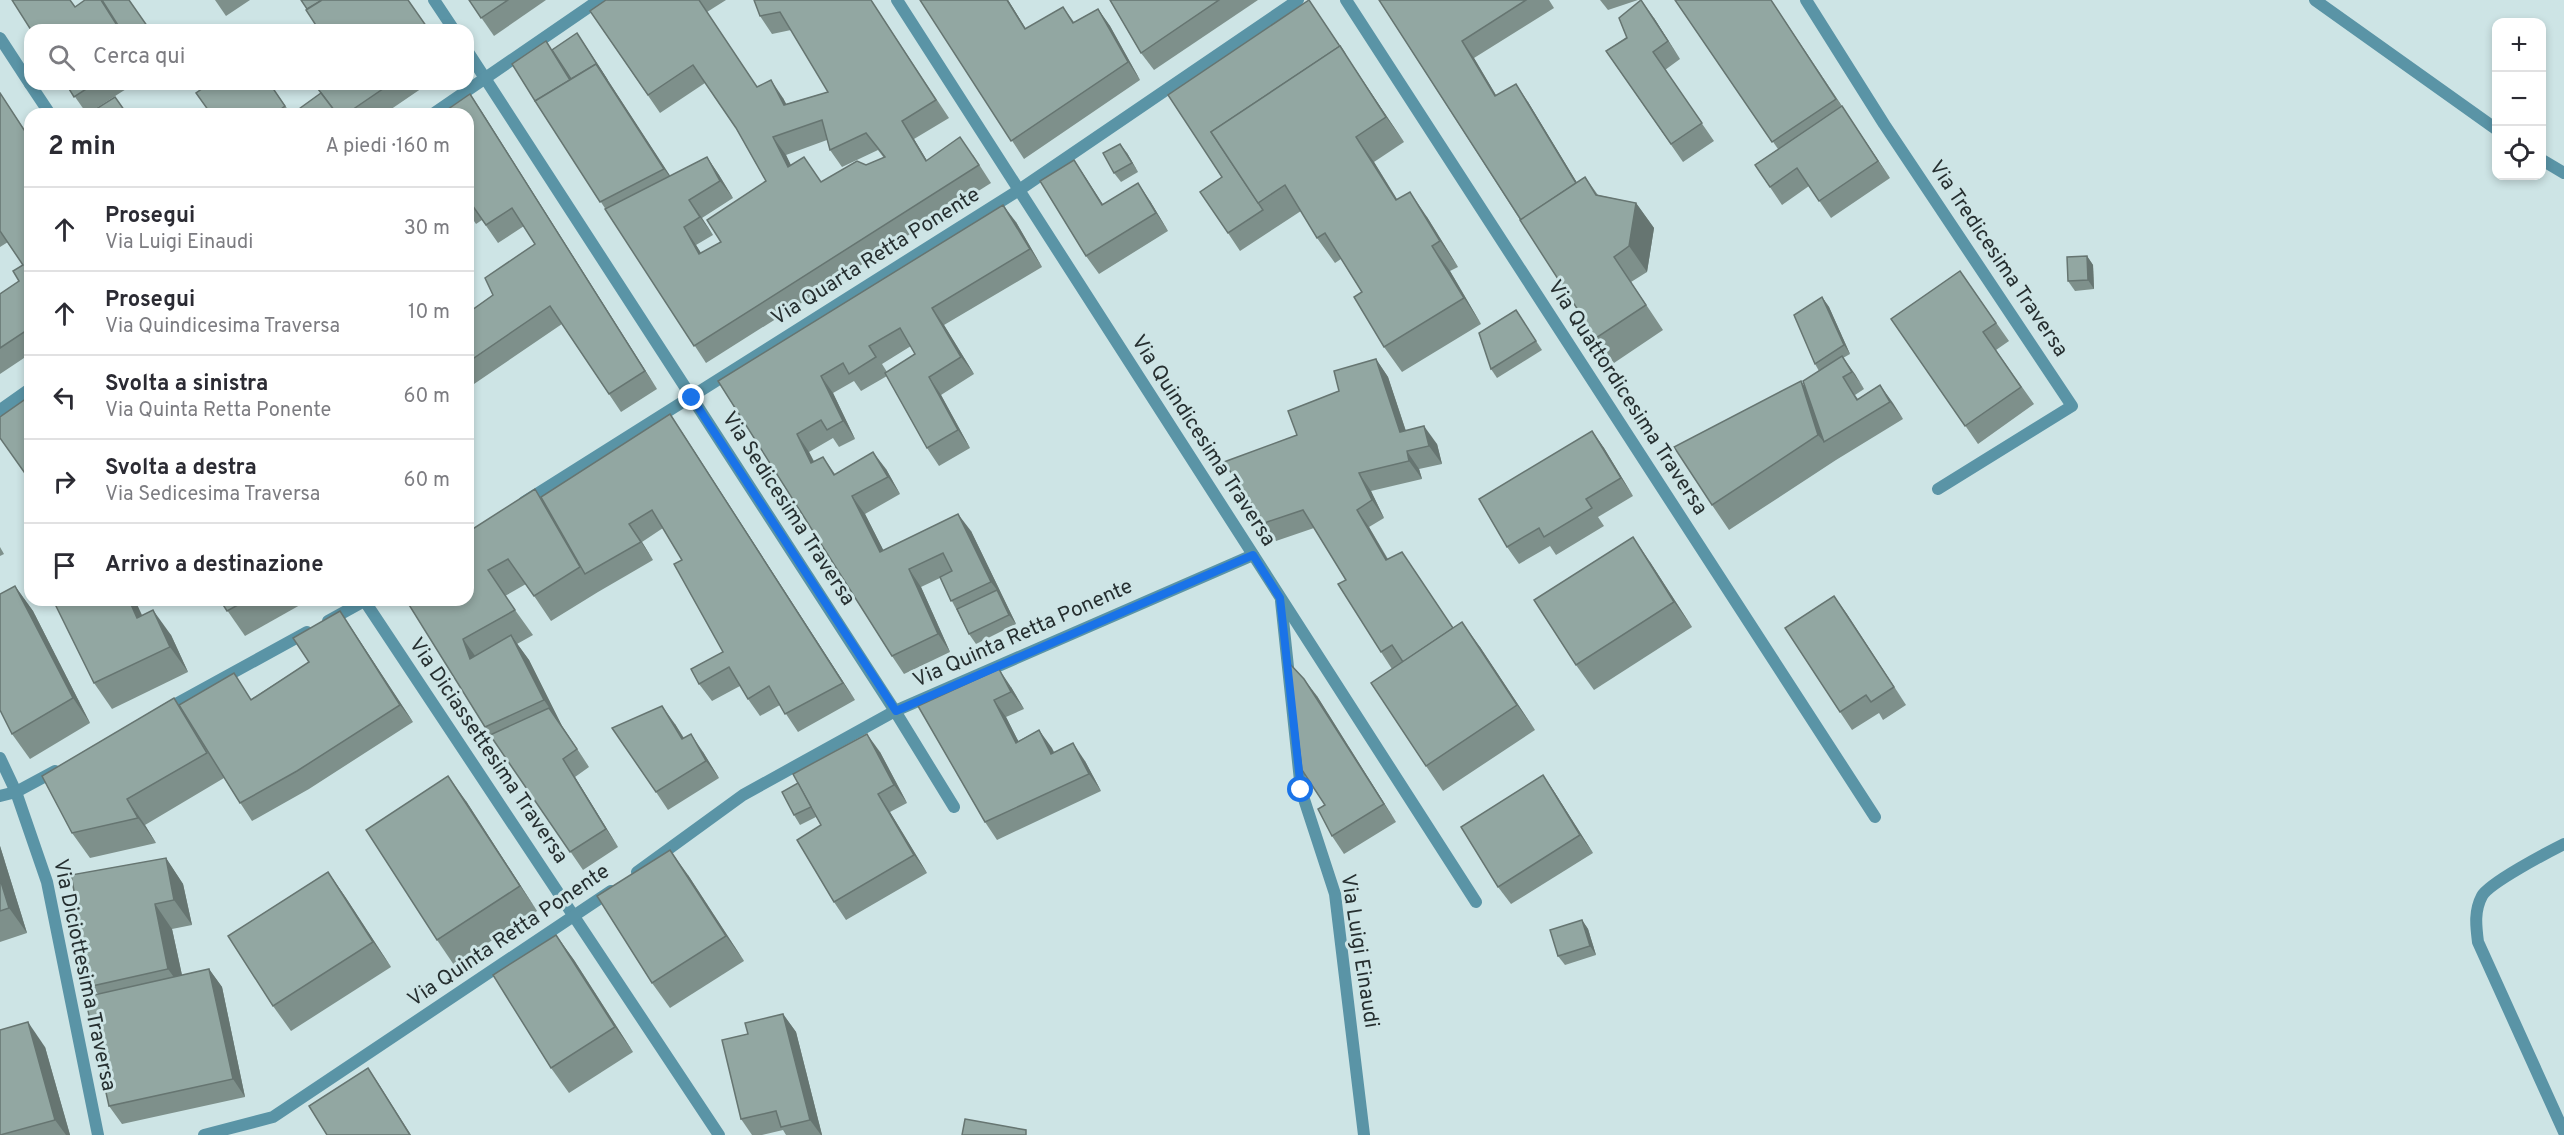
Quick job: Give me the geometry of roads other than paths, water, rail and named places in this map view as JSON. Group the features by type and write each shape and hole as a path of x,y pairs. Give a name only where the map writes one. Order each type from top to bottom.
{"street":[{"path":"434,0 450,24"},
{"path":"474,86 599,0"},
{"name":"Via Quindicesima Traversa","path":"897,0 1476,902"},
{"name":"Via Quarta Retta Ponente","path":"517,507 1018,190 1298,0"},
{"name":"Via Quattordicesima Traversa","path":"1346,0 1875,817"},
{"name":"Via Tredicesima Traversa","path":"1806,0 1884,124 2072,406 1938,489"},
{"path":"2315,0 2492,126"},
{"path":"0,38 24,75"},
{"name":"Via Sedicesima Traversa","path":"474,62 896,711 954,807"},
{"path":"34,90 46,108"},
{"path":"442,108 469,90"},
{"path":"2546,163 2564,173"},
{"path":"0,410 24,393"},
{"name":"Via Quinta Retta Ponente","path":"204,1135 273,1117 575,917 743,795 896,711 1253,555"},
{"name":"Via Luigi Einaudi","path":"1280,598 1301,790 1335,894 1364,1135"},
{"path":"149,719 354,606"},
{"name":"Via Diciassettesima Traversa","path":"369,606 718,1135"},
{"name":"Via Diciottesima Traversa","path":"0,759 16,792 47,882 98,1135"},
{"path":"0,796 16,792 67,764"},
{"path":"2564,844 2536,858 2483,895 2475,920 2478,942 2564,1131"}]}
